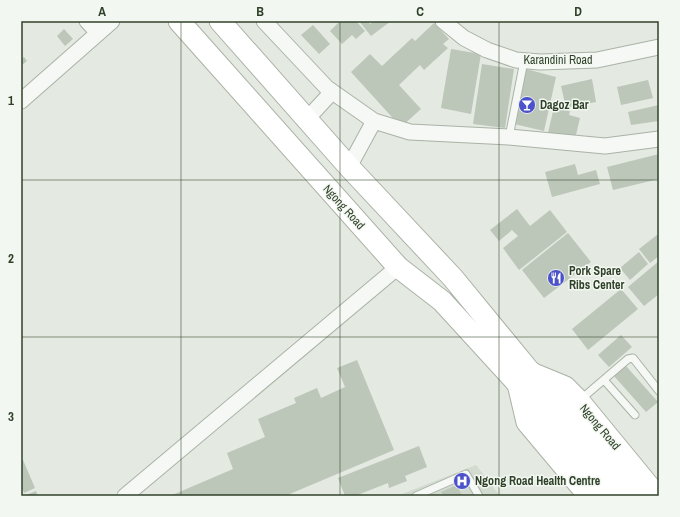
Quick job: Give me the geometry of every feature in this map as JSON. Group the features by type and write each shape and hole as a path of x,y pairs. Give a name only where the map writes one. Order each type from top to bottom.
{"main road":[{"name":"Ngong Road","path":"179,21 398,267 442,301 524,378 636,496"},
{"name":"Ngong Road","path":"220,21 349,167 453,278 524,378 612,496"},
{"name":"Ngong Road","path":"524,378 565,387 579,401 658,496"},
{"name":"Ngong Road","path":"524,378 527,422 589,496"}],"street":[{"path":"87,21 98,33"},
{"path":"21,101 112,21"},
{"path":"264,21 327,88 374,122 410,132 509,137 605,146 647,142 659,139"},
{"name":"Karandini Road","path":"443,21 464,38 487,50 516,60 524,61 540,62 597,60 659,47"},
{"path":"307,119 332,92"},
{"path":"349,167 374,122"},
{"path":"125,496 398,267"}],"lane":[{"path":"509,137 524,61"},
{"path":"579,401 628,359 633,358 659,391"},
{"path":"604,380 635,415"},
{"path":"416,496 466,474 479,496"}],"shaded area":[{"name":"Ngong Road Health Centre","path":"476,465 500,496 397,496"}],"building":[{"path":"340,21 356,21 365,31 356,39 352,35 342,44 330,31"},
{"path":"359,21 368,21 370,24 374,21 391,21 371,36"},
{"path":"434,23 449,39 443,44 448,48 424,70 420,65 399,85 421,109 401,127 351,72 370,54 382,66 412,38 415,41"},
{"path":"313,25 330,44 319,54 301,35"},
{"path":"64,29 73,39 65,46 57,36"},
{"path":"451,49 481,54 471,114 441,108"},
{"path":"24,57 27,61 22,65 21,59"},
{"path":"482,64 514,69 505,128 473,124"},
{"path":"526,69 556,77 544,131 514,124"},
{"path":"592,79 596,102 566,108 561,86"},
{"path":"648,80 653,98 621,105 617,87"},
{"path":"659,105 659,121 631,125 628,112"},
{"path":"554,107 570,111 569,115 580,118 575,139 548,133"},
{"path":"659,154 659,179 613,190 607,167"},
{"path":"575,164 578,175 596,170 600,184 552,197 545,172"},
{"path":"517,209 530,226 550,210 567,232 519,270 503,248 518,236 512,230 499,241 490,230"},
{"path":"568,233 591,262 544,298 522,270"},
{"path":"657,235 659,237 659,256 650,263 639,249"},
{"path":"639,252 648,264 630,280 620,268"},
{"path":"659,261 659,294 644,306 628,287"},
{"path":"621,289 638,309 588,350 572,329"},
{"path":"621,335 632,347 609,367 598,355"},
{"path":"357,360 394,450 285,496 170,496 233,469 227,453 265,437 258,419 296,403 294,398 317,388 321,398 345,387 337,368"},
{"path":"626,366 658,402 646,412 614,376"},
{"path":"419,446 427,467 405,476 407,481 389,488 388,483 355,496 345,496 338,478"},
{"path":"21,460 23,460 35,488 24,493 21,485"},
{"path":"457,485 462,496 443,496 441,492"},
{"path":"36,491 38,496 26,495"}],"place":[{"name":"Dagoz Bar","path":"527,105"},
{"name":"Pork Spare Ribs Center","path":"556,278"},
{"name":"Ngong Road Health Centre","path":"462,481"}]}
